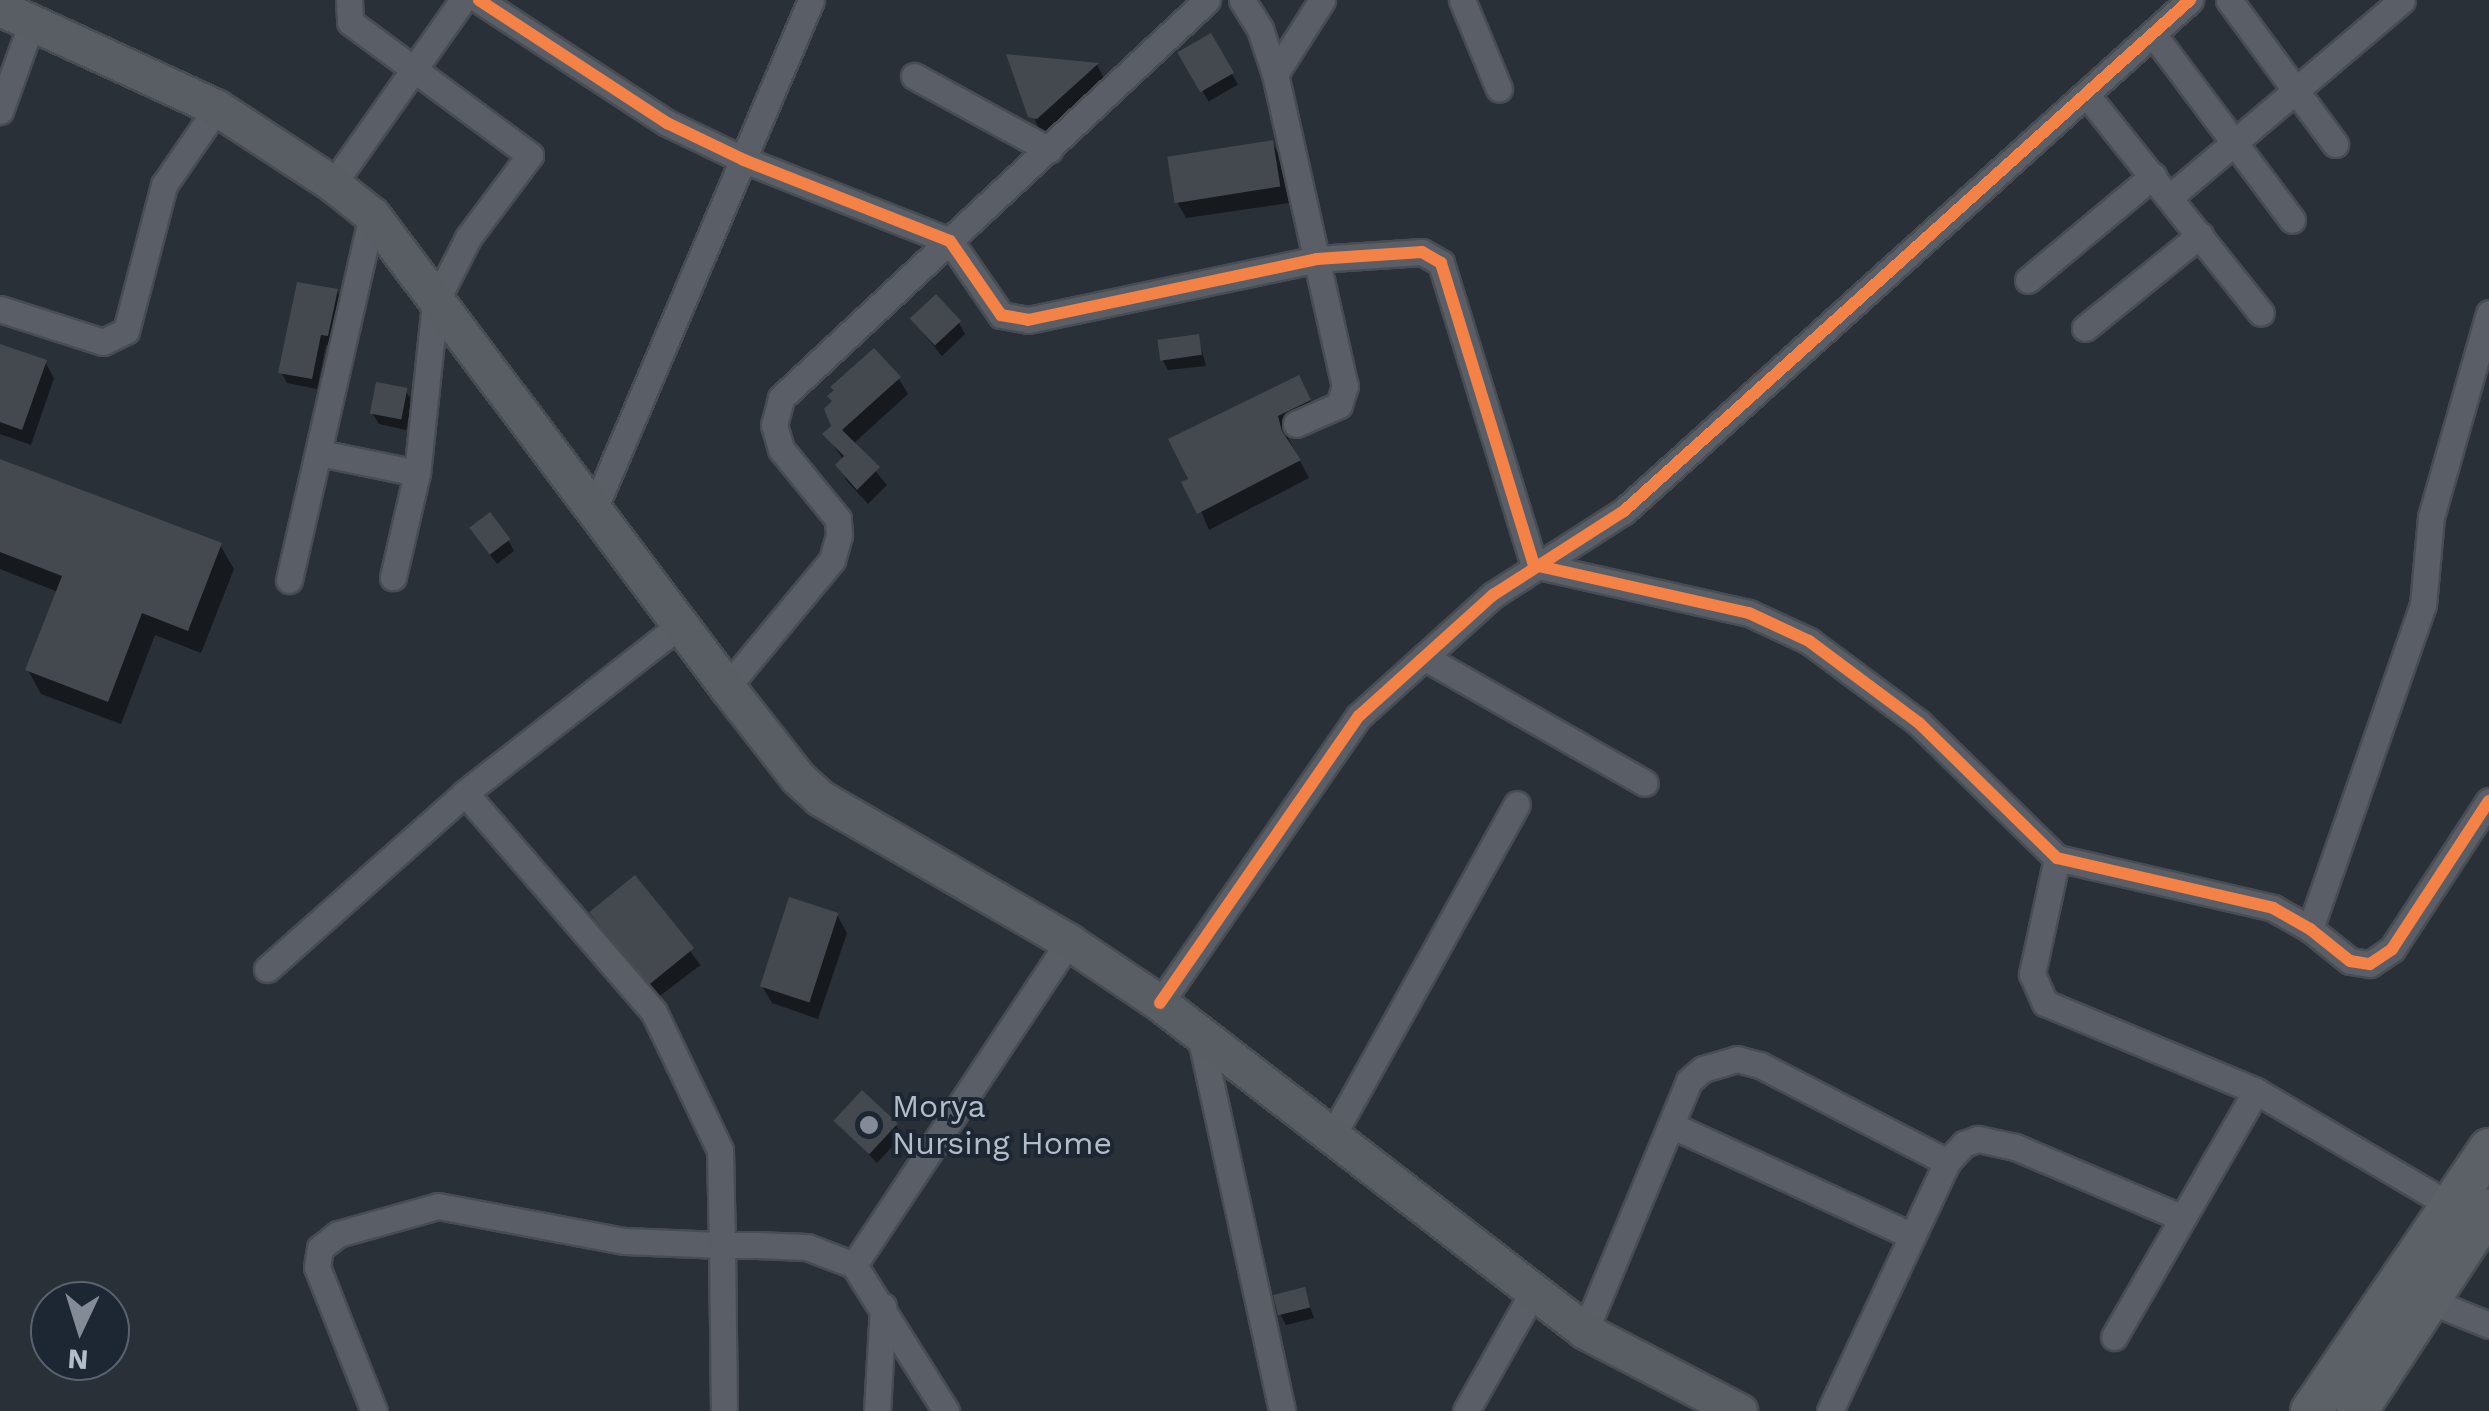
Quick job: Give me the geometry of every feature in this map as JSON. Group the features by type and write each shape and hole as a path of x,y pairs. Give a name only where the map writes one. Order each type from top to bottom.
{"main road":[{"path":"0,8 217,108 333,184 372,215 727,687 798,778 820,798 1069,942 1160,1003 1201,1039 1585,1331 1721,1407"},
{"path":"2356,1411 2413,1294 2470,1207 2489,1148"},
{"path":"2311,1411 2413,1294"}],"street":[{"path":"349,0 350,22 530,155 468,238 435,302 417,474 392,577"},
{"path":"333,184 463,0"},
{"path":"479,0 667,122 744,160 950,242 1002,315 1028,320 1317,259 1422,252 1440,263 1534,566"},
{"path":"595,507 811,0"},
{"path":"727,687 832,560 839,535 838,518 781,450 774,425 781,398 1207,0"},
{"path":"1242,0 1260,29 1274,74 1345,386 1339,404 1296,424"},
{"path":"1274,74 1322,0"},
{"path":"1462,0 1499,88"},
{"path":"1160,1003 1359,716 1493,594 1534,566 1572,548 1624,511 2190,0"},
{"path":"2228,0 2334,144"},
{"path":"2170,197 2402,0"},
{"path":"0,111 32,22"},
{"path":"2153,34 2292,220"},
{"path":"914,76 1049,150"},
{"path":"2086,94 2261,313"},
{"path":"0,309 103,342 126,331 164,184 217,108"},
{"path":"2028,280 2153,176"},
{"path":"289,580 372,215"},
{"path":"2085,328 2200,235"},
{"path":"2310,929 2423,605 2431,517 2489,312"},
{"path":"320,454 417,474"},
{"path":"1534,566 1748,613 1810,641 1919,723 2057,858 2274,908 2310,929 2350,961 2362,964 2380,959 2392,949 2489,801"},
{"path":"268,969 465,794 680,625"},
{"path":"1424,658 1645,783"},
{"path":"465,794 654,1012 720,1150 724,1411"},
{"path":"1332,1138 1517,804"},
{"path":"2057,858 2032,974 2046,1003 2256,1091 2470,1207"},
{"path":"854,1265 1069,942"},
{"path":"1201,1039 1282,1411"},
{"path":"1585,1331 1689,1081 1722,1054 1760,1065 1947,1162"},
{"path":"2114,1337 2256,1091"},
{"path":"1671,1125 1912,1236"},
{"path":"1830,1411 1947,1162 1964,1144 1991,1141 2182,1218"},
{"path":"374,1411 318,1266 320,1248 338,1234 438,1206 624,1241 807,1247 854,1265 946,1411"},
{"path":"1466,1411 1534,1292"},
{"path":"2413,1294 2489,1324"},
{"path":"878,1411 883,1306"}],"building":[{"path":"1211,33 1234,73 1200,92 1177,52"},
{"path":"1006,54 1099,63 1037,119 1028,117"},
{"path":"1273,140 1280,186 1175,203 1167,157"},
{"path":"297,282 338,289 328,336 321,335 312,379 278,373"},
{"path":"936,294 961,321 935,346 910,319"},
{"path":"1199,334 1202,355 1160,361 1157,340"},
{"path":"0,344 47,360 22,430 0,422"},
{"path":"874,348 901,377 842,430 880,467 857,490 835,465 844,456 822,434 831,426 824,409 832,401 827,396 834,390 830,387"},
{"path":"1299,375 1311,400 1278,416 1282,431 1301,460 1197,514 1181,482 1188,479 1168,439"},
{"path":"376,382 407,388 401,420 370,413"},
{"path":"0,459 222,543 188,631 142,613 108,702 25,670 62,576 0,552"},
{"path":"490,512 510,539 490,555 469,528"},
{"path":"635,875 694,948 648,985 589,912"},
{"path":"789,897 838,913 809,1002 760,986"},
{"path":"862,1090 898,1123 869,1154 833,1121"},
{"path":"1305,1287 1310,1307 1278,1315 1273,1295"}],"cycle path":[{"path":"479,0 667,123 744,160 950,241 1001,315 1028,320 1317,259 1422,252 1441,263 1534,565 1749,613 1809,641 1919,723 2057,858 2273,908 2310,929 2350,961 2370,964 2392,949 2489,801"},
{"path":"1160,1003 1359,716 1493,595 1624,511 2190,0"}],"place":[{"name":"Morya Nursing Home","path":"869,1125"}]}
